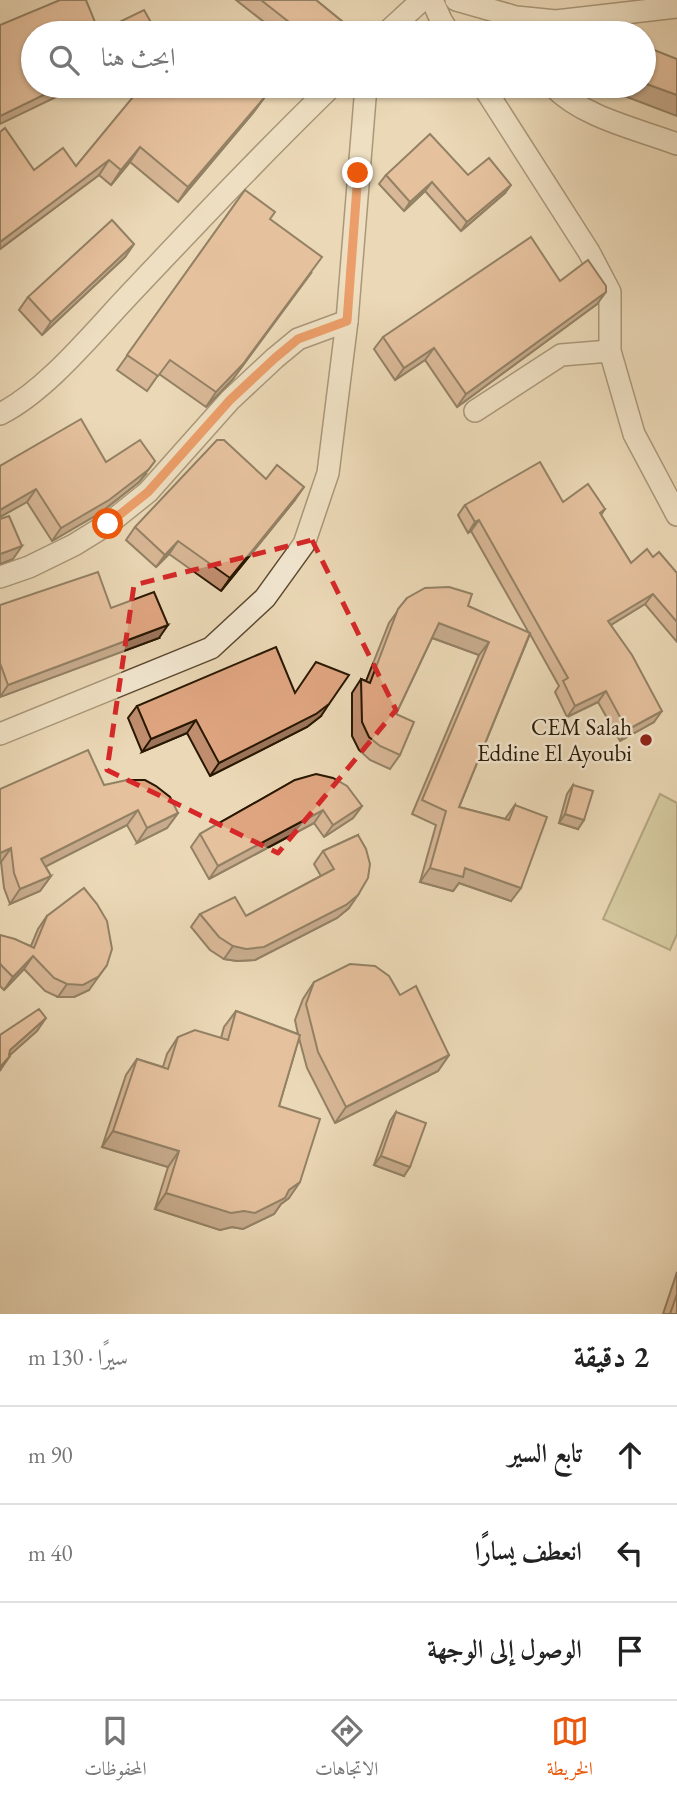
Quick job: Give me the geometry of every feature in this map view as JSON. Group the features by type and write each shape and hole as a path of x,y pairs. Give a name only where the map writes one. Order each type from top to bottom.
{"street":[{"path":"399,21 422,0"},
{"path":"432,0 442,21"},
{"path":"456,0 509,21"},
{"path":"556,21 639,6 677,7"},
{"path":"0,414 14,407 57,370 269,147 320,98"},
{"path":"0,734 211,648 265,598 304,544 328,473 347,321 365,98"},
{"path":"491,98 589,252 610,292 610,351 634,434 677,515"},
{"path":"567,98 590,113 677,144"},
{"path":"0,577 29,567 74,545 108,524 148,492 230,400 275,358 298,339 347,321"},
{"path":"475,411 561,355 610,351"}],"highlighted area":[{"path":"312,540 396,710 278,853 107,770 134,585"}],"shaded area":[{"path":"660,794 677,803 677,934 670,950 603,919"}],"building":[{"path":"60,0 86,0 95,21 21,21 21,98 37,98 0,116 0,25"},
{"path":"261,0 316,0 342,21 288,21"},
{"path":"144,10 150,21 122,21"},
{"path":"656,51 677,59 677,95 656,87"},
{"path":"132,98 264,98 188,187 140,147 121,170 109,160 0,242 0,132 5,128 34,170 63,148 76,166"},
{"path":"430,134 468,175 489,158 511,185 467,222 432,182 410,202 386,175"},
{"path":"245,190 275,212 270,219 322,257 243,364 216,392 170,360 158,376 127,355"},
{"path":"112,220 134,244 51,322 28,297"},
{"path":"531,237 560,281 588,260 606,286 606,292 466,394 434,348 404,368 383,337"},
{"path":"81,419 106,462 140,440 155,461 148,470 109,500 61,528 36,489 0,510 0,466"},
{"path":"217,440 224,440 266,479 277,465 304,487 230,578 178,541 165,555 135,527"},
{"path":"540,462 563,502 588,484 605,509 600,513 631,563 647,549 653,557 659,552 677,573 677,622 653,594 608,621 632,655 662,711 627,730 606,691 575,706 563,681 568,678 479,520 475,522 465,505"},
{"path":"9,516 22,546 0,554 0,519"},
{"path":"98,572 111,608 154,592 168,625 8,685 0,663 0,605"},
{"path":"449,587 472,594 468,606 530,633 459,807 509,820 515,805 547,817 521,888 465,868 463,877 430,868 446,811 422,800 489,642 439,623 396,714 414,722 400,755 380,746 369,737 362,722 361,679 370,683 398,609 407,598 425,588"},
{"path":"276,647 295,693 316,662 349,675 329,704 316,714 219,763 196,720 151,739 137,706"},
{"path":"88,750 104,785 127,780 145,780 170,797 178,813 147,828 138,810 41,859 51,876 20,889 14,873 11,848 0,853 0,789"},
{"path":"316,774 333,778 347,786 362,806 333,825 323,810 218,866 200,834 295,780"},
{"path":"573,785 593,791 584,820 565,814"},
{"path":"358,835 370,864 368,878 358,895 346,905 264,947 246,949 233,946 219,937 200,914 235,897 246,916 334,869 323,851"},
{"path":"84,888 107,921 112,949 107,965 98,977 83,985 67,984 54,978 33,956 13,977 0,963 0,935 34,948 47,916"},
{"path":"350,964 375,966 389,976 400,995 416,986 449,1055 346,1107 318,1052 306,1004 314,982"},
{"path":"39,1009 46,1018 10,1050 10,1056 0,1067 0,1035"},
{"path":"236,1011 300,1035 279,1106 320,1119 300,1182 289,1190 285,1198 255,1213 231,1213 166,1193 179,1151 113,1131 137,1059 168,1069 178,1037 195,1030 228,1040"},
{"path":"396,1112 426,1123 410,1167 381,1156"},
{"path":"677,1294 677,1314 670,1314"}],"place":[{"name":"CEM Salah Eddine El Ayoubi","path":"646,740"}],"route":[{"path":"108,524 148,492 230,400 275,358 298,339 347,321 358,173"}]}
